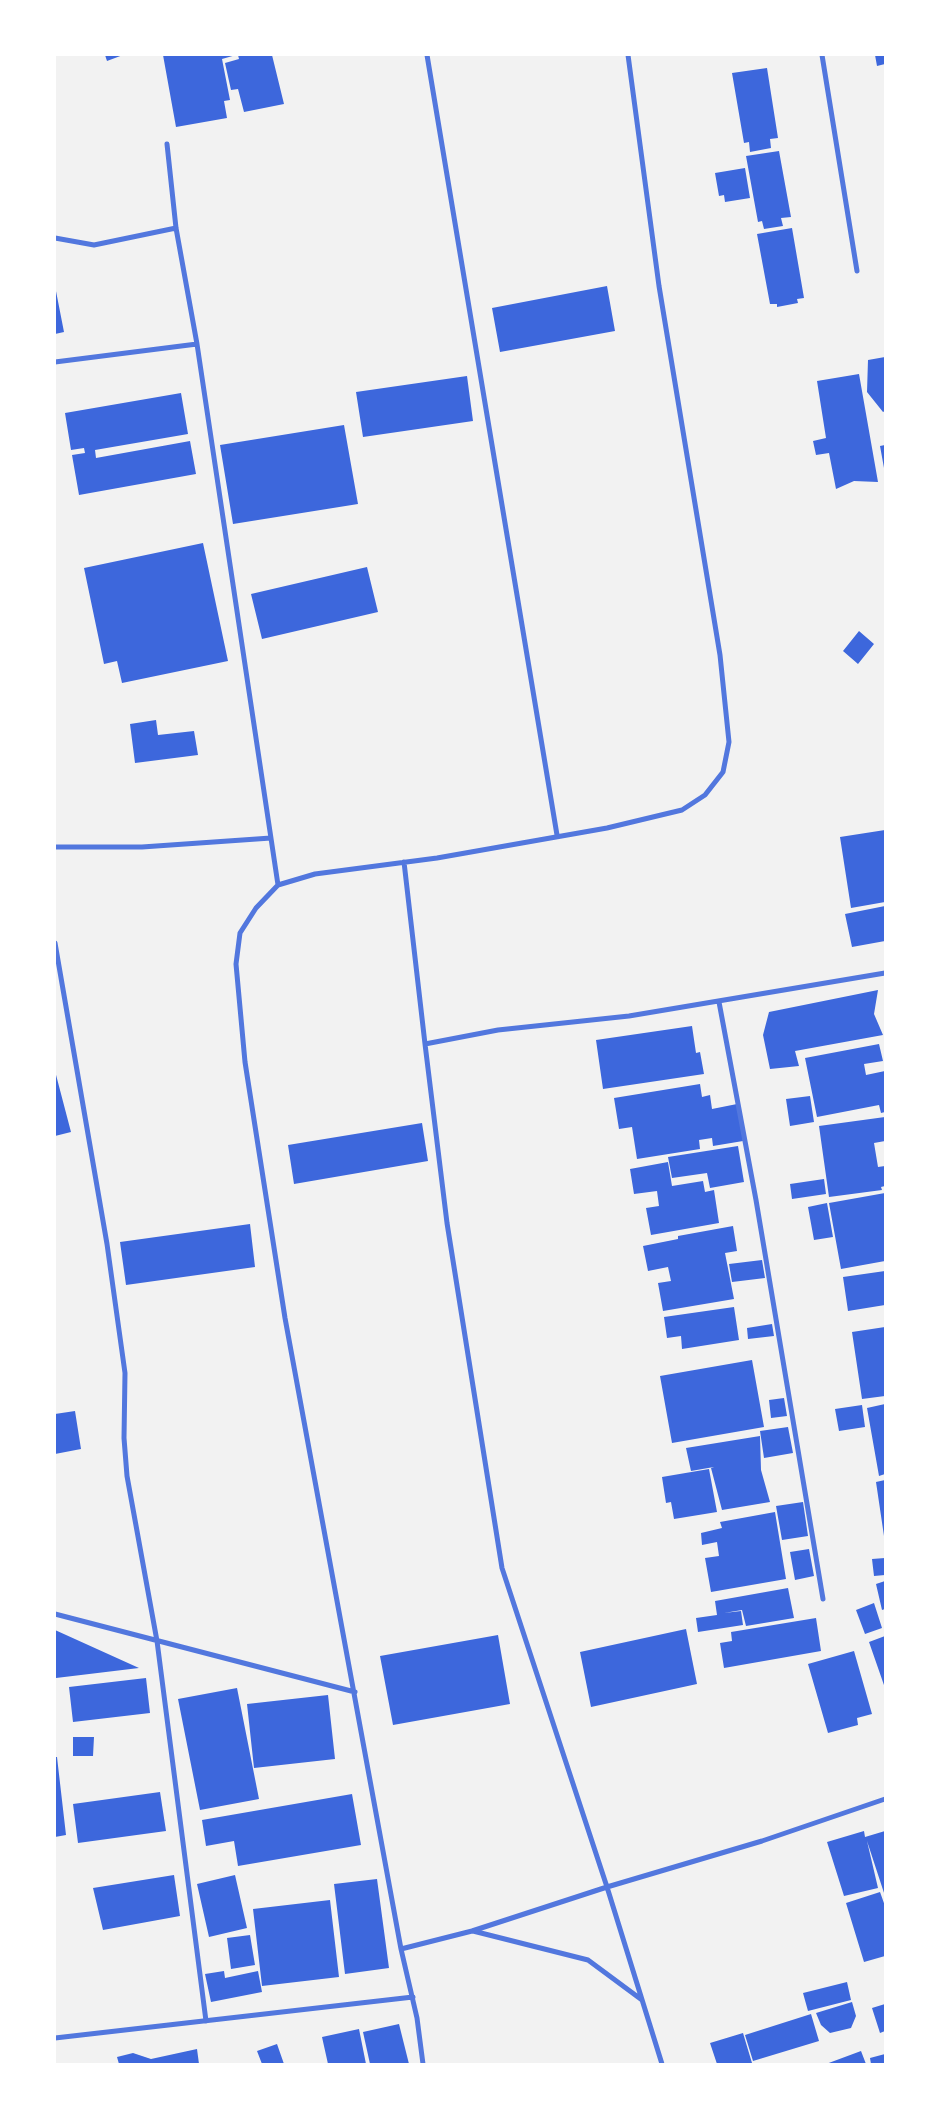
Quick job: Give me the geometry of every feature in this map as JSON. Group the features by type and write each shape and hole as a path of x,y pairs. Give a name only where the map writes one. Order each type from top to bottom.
{"street":[{"path":"427,55 557,835"},
{"path":"423,2064 413,1997 401,1949 286,1318 245,1062 236,964 240,933 256,908 278,885 315,874 404,862 607,828 682,810 705,795 723,772 729,742 720,655 659,286 628,55"},
{"path":"822,55 857,271"},
{"path":"167,144 176,228 197,344 278,885"},
{"path":"55,238 94,245 176,228"},
{"path":"55,362 197,344"},
{"path":"55,848 142,846 271,838"},
{"path":"404,862 447,1223 502,1568 607,1887 662,2064"},
{"path":"55,942 107,1244 125,1373 124,1438 127,1476 157,1641 206,2021"},
{"path":"425,1044 483,1032 629,1016 885,972"},
{"path":"718,1002 756,1200 823,1600"},
{"path":"55,1614 354,1692"},
{"path":"401,1949 472,1931 607,1887 762,1841 885,1799"},
{"path":"472,1931 588,1960 642,2000"},
{"path":"55,2038 413,1997"}],"building":[{"path":"105,55 123,55 107,61"},
{"path":"163,55 236,55 222,59 230,100 224,101 227,118 176,127"},
{"path":"238,55 272,55 284,104 244,112 238,89 231,90 225,63 239,59"},
{"path":"875,55 885,55 885,64 877,66"},
{"path":"767,68 778,138 770,139 771,148 750,152 749,142 744,143 732,73"},
{"path":"779,151 791,217 781,218 783,226 764,229 762,221 758,222 746,156"},
{"path":"745,168 750,198 725,202 724,195 719,196 715,173"},
{"path":"792,228 804,298 797,299 798,303 777,307 777,304 770,304 757,234"},
{"path":"55,286 64,332 55,334"},
{"path":"607,286 615,331 500,352 492,308"},
{"path":"885,357 885,411 883,412 867,392 868,360"},
{"path":"859,374 878,482 854,481 836,489 829,453 816,455 813,441 826,438 817,381"},
{"path":"467,376 473,421 363,437 356,392"},
{"path":"181,393 188,434 95,450 96,458 190,441 196,474 79,495 72,455 85,453 84,448 71,450 65,413"},
{"path":"344,425 358,504 233,524 220,445"},
{"path":"885,445 885,468 884,468 880,446"},
{"path":"203,543 228,661 122,683 117,661 104,664 84,568"},
{"path":"367,567 378,612 262,639 251,594"},
{"path":"859,631 874,644 858,664 843,651"},
{"path":"156,720 158,735 194,731 198,755 135,763 130,724"},
{"path":"885,830 885,902 851,908 840,837"},
{"path":"885,906 885,941 852,947 845,914"},
{"path":"878,990 874,1014 883,1035 795,1051 799,1066 770,1069 763,1035 769,1012"},
{"path":"692,1026 696,1053 700,1052 704,1074 603,1089 596,1040"},
{"path":"879,1044 883,1061 864,1064 866,1075 885,1071 885,1112 881,1113 879,1105 817,1117 805,1058"},
{"path":"55,1071 71,1132 55,1136"},
{"path":"700,1084 702,1097 710,1095 712,1109 737,1104 743,1141 713,1146 712,1138 699,1140 700,1149 637,1159 632,1127 619,1129 614,1098"},
{"path":"810,1096 814,1122 790,1126 786,1099"},
{"path":"885,1117 885,1141 874,1143 878,1167 885,1166 885,1186 881,1187 882,1190 829,1197 819,1126"},
{"path":"422,1123 428,1161 294,1184 288,1145"},
{"path":"738,1146 744,1182 710,1188 707,1173 672,1178 668,1157"},
{"path":"668,1162 672,1186 703,1181 705,1192 714,1190 719,1223 651,1235 646,1208 659,1206 657,1191 634,1194 630,1169"},
{"path":"824,1179 826,1194 792,1199 790,1184"},
{"path":"885,1193 885,1261 841,1269 829,1203"},
{"path":"827,1203 833,1237 814,1240 808,1207"},
{"path":"250,1224 255,1267 126,1285 120,1242"},
{"path":"733,1226 737,1251 725,1253 734,1299 663,1311 658,1283 671,1281 668,1267 648,1271 643,1246 678,1239 678,1236"},
{"path":"762,1260 765,1278 732,1282 729,1264"},
{"path":"885,1271 885,1305 848,1311 843,1277"},
{"path":"734,1307 739,1340 682,1349 681,1336 667,1338 664,1317"},
{"path":"772,1324 774,1336 748,1339 747,1328"},
{"path":"885,1327 885,1396 862,1399 852,1332"},
{"path":"752,1360 764,1427 672,1443 660,1376"},
{"path":"784,1398 787,1416 771,1418 769,1400"},
{"path":"885,1404 885,1474 879,1476 867,1408"},
{"path":"862,1405 865,1427 839,1431 835,1409"},
{"path":"75,1411 81,1449 55,1454 55,1414"},
{"path":"788,1427 793,1453 764,1458 760,1431"},
{"path":"760,1436 761,1470 770,1502 722,1510 711,1468 714,1467 691,1471 686,1448"},
{"path":"709,1469 717,1512 674,1519 671,1502 666,1503 662,1477"},
{"path":"885,1480 885,1536 884,1536 876,1482"},
{"path":"803,1502 808,1536 782,1540 776,1506"},
{"path":"775,1512 786,1579 711,1592 705,1558 719,1556 717,1542 702,1545 701,1533 722,1528 720,1522"},
{"path":"809,1549 814,1576 795,1580 790,1552"},
{"path":"885,1558 885,1575 874,1576 872,1559"},
{"path":"885,1581 885,1609 882,1610 876,1584"},
{"path":"788,1588 794,1618 746,1626 742,1610 724,1613 741,1611 743,1625 698,1632 696,1618 717,1615 715,1601"},
{"path":"874,1603 882,1628 865,1634 856,1610"},
{"path":"816,1618 821,1651 724,1668 720,1643 732,1641 731,1632"},
{"path":"686,1629 697,1684 591,1707 580,1652"},
{"path":"55,1630 139,1668 56,1678"},
{"path":"498,1635 510,1704 393,1725 380,1656"},
{"path":"885,1636 885,1688 869,1642"},
{"path":"854,1651 872,1714 857,1718 858,1725 828,1733 808,1664"},
{"path":"146,1678 150,1713 73,1722 69,1687"},
{"path":"237,1688 259,1799 200,1810 178,1699"},
{"path":"328,1695 335,1759 254,1768 247,1704"},
{"path":"73,1737 94,1737 93,1756 73,1756"},
{"path":"55,1757 57,1757 66,1835 55,1837"},
{"path":"160,1792 166,1831 78,1843 73,1804"},
{"path":"352,1794 361,1845 238,1866 234,1841 206,1846 202,1820"},
{"path":"864,1831 865,1837 885,1831 885,1896 867,1841 878,1888 844,1896 827,1842"},
{"path":"174,1875 180,1916 103,1930 93,1888"},
{"path":"235,1875 247,1928 209,1937 197,1884"},
{"path":"377,1879 389,1968 345,1974 334,1884"},
{"path":"880,1892 885,1906 885,1956 864,1962 846,1903"},
{"path":"330,1900 339,1977 262,1986 253,1909"},
{"path":"250,1935 255,1965 231,1969 227,1938"},
{"path":"224,1971 225,1978 258,1971 262,1992 211,2002 205,1974"},
{"path":"847,1982 851,2000 808,2011 803,1993"},
{"path":"852,2002 856,2016 851,2028 830,2033 821,2025 816,2013"},
{"path":"885,2004 885,2031 880,2033 872,2008"},
{"path":"811,2014 819,2041 753,2061 745,2035"},
{"path":"399,2024 409,2064 370,2064 363,2032"},
{"path":"359,2029 366,2064 328,2064 322,2037"},
{"path":"743,2033 752,2063 717,2064 710,2043"},
{"path":"277,2044 284,2064 262,2064 257,2051"},
{"path":"197,2049 199,2064 119,2064 117,2057 133,2053 151,2059"},
{"path":"861,2051 866,2064 826,2064"},
{"path":"885,2054 885,2064 871,2064 870,2058"}]}
